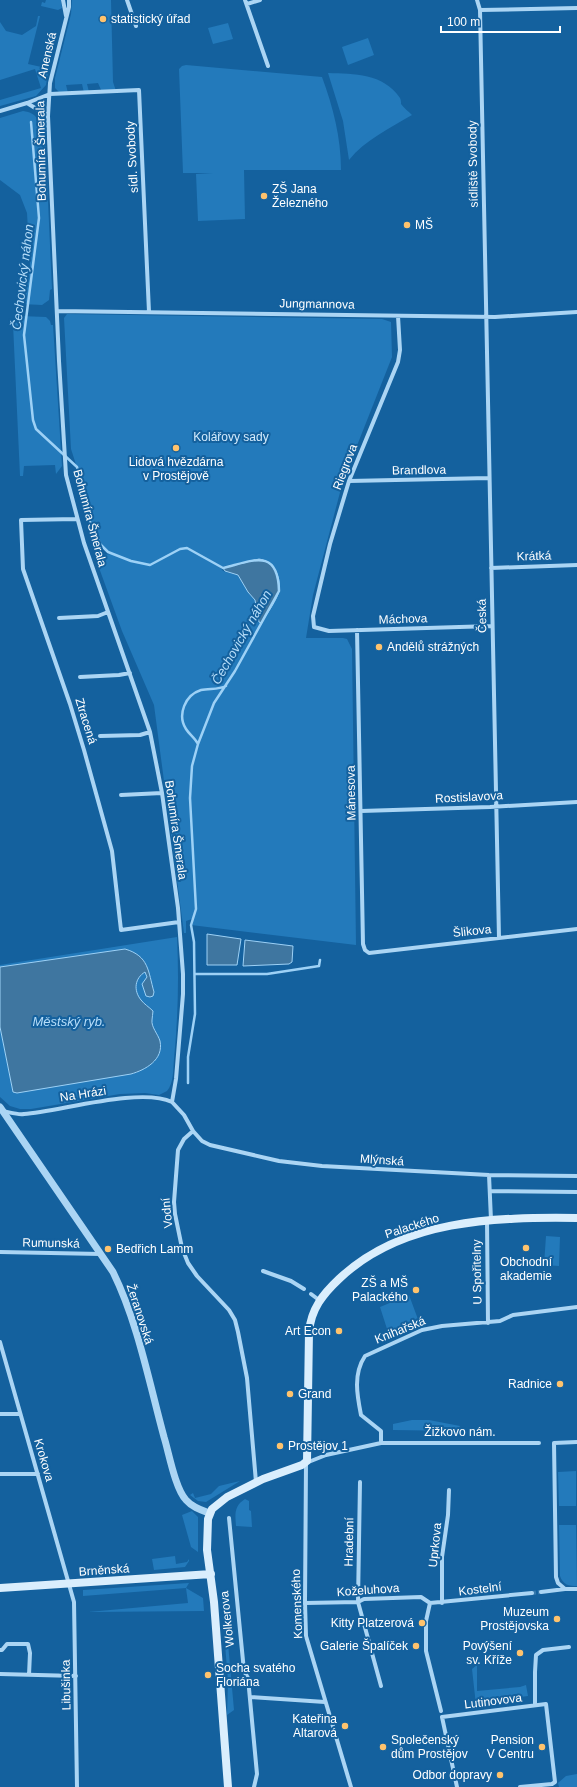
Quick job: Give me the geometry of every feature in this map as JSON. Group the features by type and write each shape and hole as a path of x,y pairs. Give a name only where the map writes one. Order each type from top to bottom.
{"main road":[{"name":"Palackého","path":"306,1463 308,1446 309,1328 312,1313 320,1300 350,1269 389,1244 425,1232 489,1220 512,1218 577,1218"},
{"path":"209,1513 222,1500 256,1482 306,1463"},
{"name":"Wolkerova","path":"209,1513 206,1536 223,1701 228,1787"},
{"name":"Brněnská","path":"0,1588 211,1574"}],"street":[{"name":"Anenská","path":"63,0 66,16"},
{"name":"Anenská","path":"0,111 50,94 50,83 69,0"},
{"path":"127,0 136,26"},
{"path":"260,0 246,2 268,66"},
{"name":"sídliště Svobody","path":"477,0 480,10 487,317"},
{"path":"480,10 577,8"},
{"name":"sídl. Svobody","path":"50,94 139,90 149,312"},
{"name":"Bohumíra Šmerala","path":"50,94 48,116 65,465 77,519 150,732 162,793 181,935 183,974 182,1014 172,1102"},
{"path":"27,103 48,116"},
{"name":"Jungmannova","path":"57,311 487,317 577,312"},
{"name":"Riegrova","path":"314,627 313,616 339,512 349,481 398,362 400,350 398,316"},
{"name":"Česká","path":"487,317 499,938"},
{"name":"Brandlova","path":"349,481 489,478"},
{"name":"Ztracená","path":"77,519 21,520 23,569 70,704 112,851 121,930 179,922"},
{"name":"Krátká","path":"491,568 577,564"},
{"path":"59,618 98,616 108,612"},
{"name":"Máchova","path":"314,627 329,631 492,626"},
{"name":"Mánesova","path":"358,630 363,944 365,950 369,953"},
{"path":"80,677 130,673"},
{"path":"100,736 140,735 150,732"},
{"path":"121,795 162,793"},
{"name":"Rostislavova","path":"361,811 497,807 577,802"},
{"name":"Šlikova","path":"369,953 577,929"},
{"name":"Na Hrázi","path":"1,1110 22,1114 135,1098 165,1100 172,1102"},
{"path":"172,1102 184,1115 192,1132"},
{"name":"Žeranovská","path":"1,1110 113,1272 123,1292 182,1494 186,1501 193,1507 209,1513"},
{"name":"Mlýnská","path":"192,1132 202,1141 210,1145 279,1161 409,1172 577,1176"},
{"name":"Vodní","path":"192,1132 180,1144 176,1169 174,1202 182,1248 192,1270 229,1310 235,1320 247,1378 256,1482"},
{"name":"U Spořitelny","path":"488,1323 489,1175"},
{"path":"490,1191 577,1192"},
{"name":"Rumunská","path":"0,1252 101,1254"},
{"path":"263,1271 291,1281 304,1289"},
{"path":"311,1294 320,1300"},
{"name":"Knihařská","path":"381,1443 381,1431 361,1415 356,1393 360,1364 365,1356 422,1330 442,1326 488,1323 500,1321 514,1314 577,1307"},
{"name":"Krokova","path":"0,1342 69,1584"},
{"path":"0,1414 20,1414"},
{"path":"565,1589 558,1583 556,1577 554,1443 577,1442"},
{"name":"Žižkovo nám.","path":"306,1463 326,1455 381,1443 539,1443"},
{"name":"Komenského","path":"306,1463 306,1636 350,1787"},
{"path":"0,1474 38,1474"},
{"name":"Hradební","path":"360,1482 358,1602 381,1686"},
{"name":"Uprkova","path":"442,1603 442,1557 448,1515 449,1490"},
{"name":"Wolkerova","path":"229,1518 244,1671 248,1678 250,1697 257,1774 254,1787"},
{"name":"Libušinka","path":"69,1584 74,1602 77,1787"},
{"path":"541,1592 577,1589"},
{"name":"Kostelní","path":"430,1603 532,1593"},
{"name":"Koželuhova","path":"305,1603 358,1602 364,1599 421,1597 430,1603"},
{"path":"430,1603 426,1622 426,1652 441,1711"},
{"path":"0,1650 2,1650 7,1644 28,1644 30,1653 29,1675"},
{"path":"536,1705 536,1655 543,1650 569,1647"},
{"path":"0,1674 76,1676"},
{"path":"250,1697 325,1702"},
{"name":"Lutinovova","path":"458,1787 442,1717 546,1704 555,1782 552,1784 520,1787"}],"green space":[{"path":"46,0 61,0 62,8 58,10 41,6 42,2 45,3"},
{"path":"72,0 111,0 113,82 116,91 102,92 98,83 87,84 89,92 84,93 82,84 66,85 68,93 59,92 55,88 55,78 71,14"},
{"path":"38,16 40,16 28,64 46,68 48,72 46,85 36,96 0,106 0,100 41,88 35,69 0,80 0,22 6,31 22,35 36,26"},
{"path":"228,23 233,39 213,44 208,28"},
{"path":"368,38 374,55 348,65 342,47"},
{"name":"ZŠ Jana Železného","path":"186,65 322,77 336,122 340,146 341,170 244,170 245,219 198,221 196,174 213,173 183,173 179,69"},
{"path":"328,73 367,76 377,79 393,90 400,98 401,104 412,115 370,140 349,160 343,121"},
{"path":"23,111 35,116 39,122 42,135 45,135 52,289 50,290 49,300 42,305 22,304 30,265 27,213 20,195 0,180 0,118"},
{"name":"Kolářovy sady","path":"67,314 382,319 391,322 392,357 343,481 313,595 306,638 343,638 347,639 352,649 356,945 191,925 192,919 186,921 186,933 184,933 154,705 122,631 98,565 101,555 112,554 104,548 91,526 80,477 71,449 64,318","holes":["259,559 265,560 259,622 255,600 248,592 238,575 223,571 220,567"]},
{"path":"20,316 46,317 50,321 51,325 53,325 62,466 56,474 55,465 24,466 23,476 20,476 13,324 14,319"},
{"name":"Městský ryb.","path":"177,937 178,983 173,1076 167,1091 159,1095 145,1093 120,1094 31,1109 20,1109 10,1106 0,1097 0,965"},
{"path":"546,1236 560,1237 559,1266 544,1265"},
{"path":"409,1295 419,1322 388,1332 380,1307"},
{"path":"412,1420 429,1420 460,1426 457,1431 393,1430 393,1424"},
{"path":"576,1471 576,1506 559,1506 558,1472"},
{"path":"240,1481 206,1502 198,1501 190,1495 193,1493 195,1498 211,1494 219,1486"},
{"path":"245,1499 249,1501 252,1527 236,1526 237,1507"},
{"path":"192,1511 198,1517 198,1552 191,1547 182,1515"},
{"path":"559,1525 576,1525 577,1586 567,1584 560,1576"},
{"path":"175,1556 176,1564 187,1562 189,1559 185,1567 154,1570 152,1559"},
{"path":"189,1583 186,1588 83,1596 83,1590"},
{"path":"186,1588 203,1598 204,1611 88,1612 188,1603"},
{"path":"223,1618 226,1621 234,1710 227,1715 228,1682"},
{"path":"477,1665 477,1691 520,1687 526,1685 528,1696 480,1702 481,1708 478,1708 476,1705 472,1669"},
{"path":"577,1774 577,1787 559,1787 558,1783 566,1776"}],"water":[{"path":"259,559 264,560 272,566 279,580 278,594 272,607 261,623 259,622 255,600 248,592 238,575 225,571 223,568"},
{"path":"207,934 241,939 237,965 207,965"},
{"path":"245,940 293,946 292,962 289,964 243,966"},
{"name":"Městský ryb.","path":"125,949 139,956 149,971 154,992 153,996 146,996 142,984 147,977 145,972 137,981 136,988 138,996 153,1011 152,1023 160,1041 159,1054 156,1059 142,1070 131,1074 17,1093 13,1092 0,1027 0,967"}],"waterway":[{"name":"Čechovický náhon","path":"31,122 39,218 24,335 33,420 36,429 77,467 91,526 101,545 108,552 131,561 150,565 180,549 187,548 223,568 244,562 262,560 274,568 277,577 279,591 235,671 214,703 198,744 192,766 190,798 196,909 191,925 194,942 195,1014 188,1057 188,1083"},
{"path":"198,744 183,724 182,718 184,706 191,696 201,690 226,686"},
{"path":"195,974 267,974 319,966 320,960"}],"tunnel":[{"path":"532,1593 541,1592"}],"place":[{"name":"statistický úřad","path":"103,19"},
{"name":"ZŠ Jana Železného","path":"264,196"},
{"name":"MŠ","path":"407,225"},
{"name":"Lidová hvězdárna v Prostějově","path":"176,448"},
{"name":"Andělů strážných","path":"379,647"},
{"name":"Obchodní akademie","path":"526,1248"},
{"name":"Bedřich Lamm","path":"108,1249"},
{"name":"ZŠ a MŠ Palackého","path":"416,1290"},
{"name":"Art Econ","path":"339,1331"},
{"name":"Radnice","path":"560,1384"},
{"name":"Grand","path":"290,1394"},
{"name":"Prostějov 1","path":"280,1446"},
{"name":"Muzeum Prostějovska","path":"557,1619"},
{"name":"Kitty Platzerová","path":"422,1623"},
{"name":"Galerie Špalíček","path":"416,1646"},
{"name":"Povýšení sv. Kříže","path":"520,1653"},
{"name":"Socha svatého Floriána","path":"208,1675"},
{"name":"Kateřina Altarová","path":"345,1726"},
{"name":"Společenský dům Prostějov","path":"383,1747"},
{"name":"Pension V Centru","path":"542,1747"},
{"name":"Odbor dopravy","path":"500,1775"}]}
